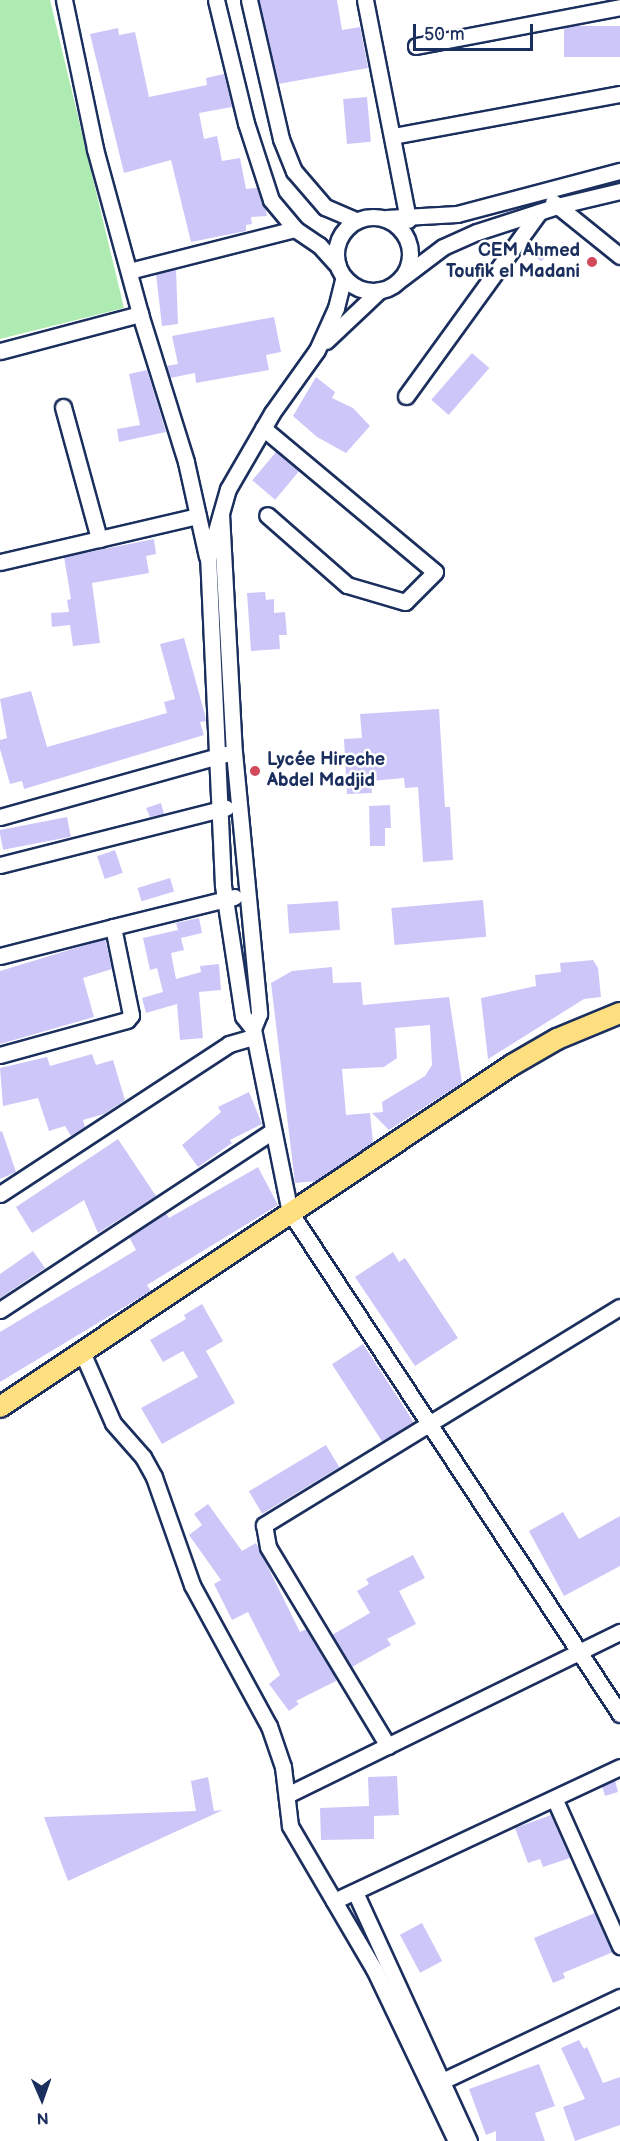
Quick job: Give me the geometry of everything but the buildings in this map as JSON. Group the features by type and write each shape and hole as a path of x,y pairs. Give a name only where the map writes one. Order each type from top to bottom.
{"main road":[{"path":"0,1407 512,1065 557,1039 620,1013"}],"street":[{"path":"64,0 95,149 140,314 186,462 208,559 215,755 225,899 243,1016 254,1033 271,1132 290,1212 620,1714"},
{"path":"216,0 246,123 271,201 295,228 319,245 341,272 360,288 380,290"},
{"path":"249,0 281,139 294,171 325,207 356,220"},
{"path":"365,0 408,220"},
{"path":"416,46 620,7"},
{"path":"393,136 620,94"},
{"path":"208,559 228,489 263,428 317,350 336,308 341,272 338,239 356,220 371,216 408,220 457,214 620,171"},
{"path":"539,191 620,256"},
{"path":"317,350 380,290 402,278 443,247 557,206 620,191"},
{"path":"406,396 539,212"},
{"path":"386,218 399,225 409,244 409,265 402,278"},
{"path":"129,271 295,228"},
{"path":"0,351 140,314"},
{"path":"63,407 99,539"},
{"path":"263,428 435,572 405,602 347,585 267,515"},
{"path":"221,514 238,806 245,894 259,1014 254,1033"},
{"path":"0,562 198,516"},
{"path":"0,817 215,755 234,752"},
{"path":"0,865 238,806"},
{"path":"0,956 245,894"},
{"path":"0,1055 129,1019 129,997 113,927"},
{"path":"0,1194 229,1044 254,1033"},
{"path":"0,1310 271,1132"},
{"path":"388,1746 268,1547 262,1531 270,1519 429,1425 620,1307"},
{"path":"82,1352 113,1423 143,1457 154,1477 192,1585 269,1726 287,1795 290,1826 374,1969 456,2141"},
{"path":"287,1795 580,1654 620,1632"},
{"path":"334,1901 555,1800 620,1767"},
{"path":"555,1800 620,1946"},
{"path":"355,1892 468,2141"},
{"path":"440,2082 620,1997"}],"green space":[{"path":"0,0 50,0 124,308 0,339"}],"place":[{"name":"CEM Ahmed Toufik el Madani","path":"592,262"},
{"name":"Lycée Hireche Abdel Madjid","path":"255,771"}]}
